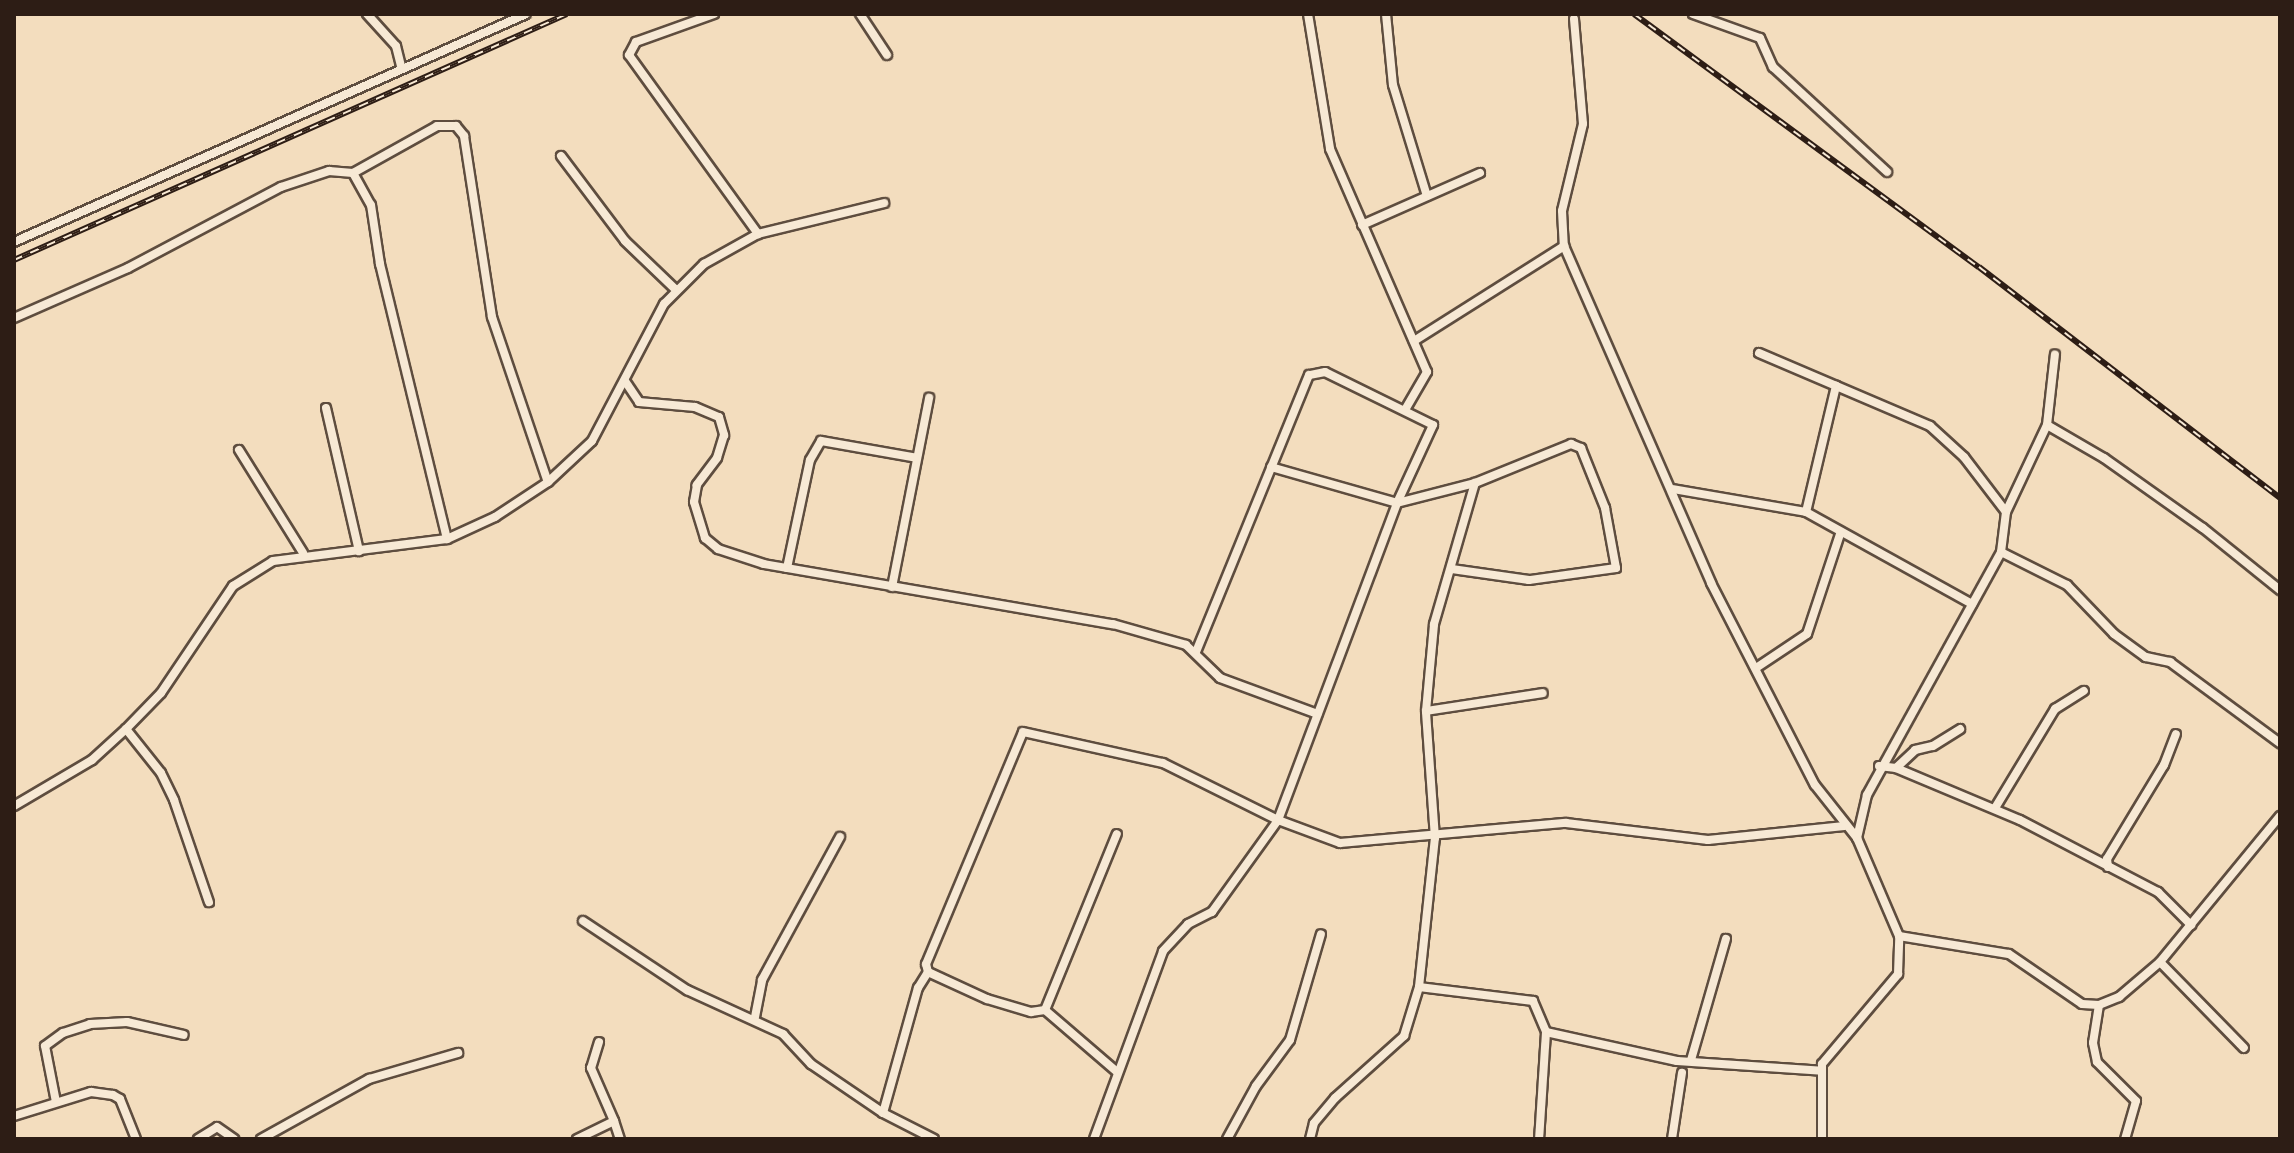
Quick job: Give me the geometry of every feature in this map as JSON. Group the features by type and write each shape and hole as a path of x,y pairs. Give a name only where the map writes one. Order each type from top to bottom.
{"street":[{"path":"367,14 396,46 401,66"},
{"path":"14,242 106,204 401,66 526,14"},
{"path":"714,14 636,42 629,55 758,234"},
{"path":"860,14 887,55"},
{"path":"1308,14 1330,149 1427,372 1405,410"},
{"path":"1386,14 1393,85 1427,196"},
{"path":"1693,14 1760,38 1773,67 1887,172"},
{"path":"1574,19 1583,124 1562,211 1564,246 1673,489 1711,583 1815,785 1844,826 1857,838 1899,936 1898,974 1822,1064 1822,1139"},
{"path":"14,318 128,268 281,187 329,171 353,173 437,126 456,126 464,136 492,317 548,482"},
{"path":"561,156 625,241 675,289"},
{"path":"353,173 371,205 380,264 447,539"},
{"path":"1362,225 1480,173"},
{"path":"14,806 92,760 126,729 161,693 233,586 273,561 303,553 359,551 447,539 495,517 548,482 592,441 675,289 704,264 758,234 884,203"},
{"path":"1414,341 1564,246"},
{"path":"1759,353 1930,426 1964,457 2006,512"},
{"path":"1857,838 1879,766 2001,552 2006,512 2047,425 2055,354"},
{"path":"1094,1139 1116,1071 1163,951 1188,924 1212,912 1278,820 1397,503 1433,435 1433,425 1325,372 1309,375 1196,652"},
{"path":"625,381 639,402 695,407 719,417 724,435 717,458 697,485 694,502 705,538 718,549 787,568 1113,624 1196,652 1211,672 1233,685 1318,714"},
{"path":"1806,512 1836,386"},
{"path":"892,587 929,398"},
{"path":"326,408 359,551"},
{"path":"2047,425 2193,520 2280,590"},
{"path":"787,568 810,460 821,441 917,458"},
{"path":"1271,467 1397,503 1475,483 1559,447 1571,444 1581,448 1605,508 1616,568 1529,580 1452,569"},
{"path":"239,450 303,553"},
{"path":"1310,1139 1314,1123 1335,1098 1404,1036 1419,987 1435,838 1426,711 1434,624 1475,483"},
{"path":"1673,489 1806,512 1840,534 1972,604"},
{"path":"1756,668 1807,634 1840,534"},
{"path":"2001,552 2067,585 2114,634 2146,657 2170,662 2280,743"},
{"path":"1995,808 2055,709 2084,691"},
{"path":"1426,711 1543,693"},
{"path":"126,729 161,773 174,800 209,902"},
{"path":"1896,768 1915,750 1933,746 1960,729"},
{"path":"883,1113 914,999 928,972 926,964 1023,732 1163,763 1278,820 1340,843 1435,838 1566,823 1708,840 1844,826"},
{"path":"2108,867 2107,859 2164,765 2176,734"},
{"path":"1879,766 1896,768 1995,808 2158,892 2191,925"},
{"path":"1899,936 2009,954 2082,1004 2099,1005 2119,997 2160,962 2280,816"},
{"path":"1045,1010 1117,834"},
{"path":"755,1017 762,980 840,837"},
{"path":"583,921 687,990 755,1017 883,1113 934,1139"},
{"path":"1227,1139 1256,1086 1290,1040 1321,934"},
{"path":"1691,1060 1726,939"},
{"path":"2160,962 2244,1048"},
{"path":"928,972 987,999 1031,1012 1045,1010 1116,1071"},
{"path":"1419,987 1533,1001 1546,1032 1539,1139"},
{"path":"2099,1005 2093,1043 2097,1062 2136,1101 2125,1139"},
{"path":"56,1102 45,1046 63,1033 90,1024 127,1022 184,1035"},
{"path":"1546,1032 1677,1061 1822,1071"},
{"path":"599,1042 591,1068 620,1139"},
{"path":"261,1139 369,1079 458,1053"},
{"path":"1672,1139 1682,1073"},
{"path":"14,1116 91,1092 113,1095 120,1099 136,1139"},
{"path":"577,1139 614,1121"},
{"path":"198,1139 217,1127 234,1139"}],"railway":[{"path":"14,260 567,14"},
{"path":"1634,14 1979,267 2280,498"}]}
